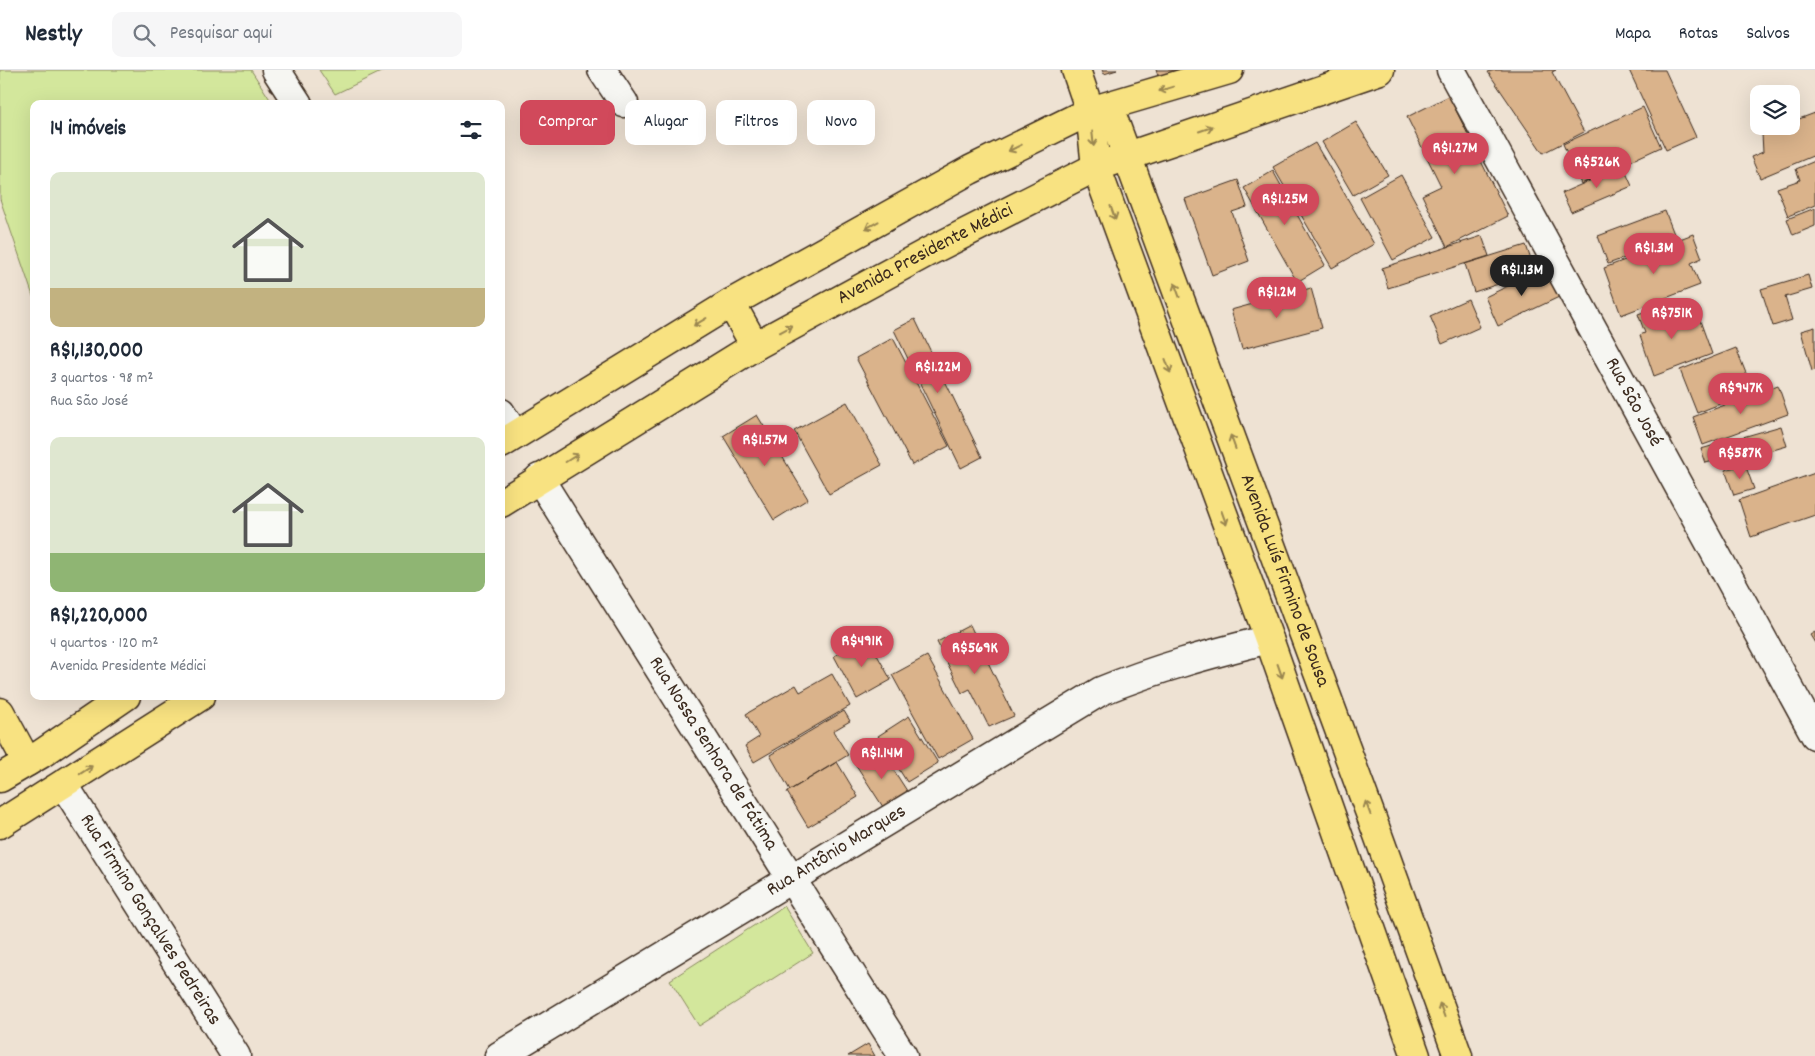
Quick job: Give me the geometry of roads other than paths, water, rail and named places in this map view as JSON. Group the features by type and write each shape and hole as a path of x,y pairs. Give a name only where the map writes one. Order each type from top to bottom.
{"main road":[{"path":"1076,70 1099,109"},
{"path":"506,431 970,170 1099,109 1230,70"},
{"name":"Avenida Presidente Médici","path":"505,500 755,346 928,252 1096,168 1380,70"},
{"name":"Avenida Luís Firmino de Sousa","path":"1099,109 1127,156 1458,1056"},
{"name":"Avenida Luís Firmino de Sousa","path":"1099,109 1096,168 1268,639 1416,1056"},
{"path":"731,303 755,346"},
{"path":"0,778 41,754 120,700"},
{"path":"0,824 196,700"},
{"path":"0,712 27,762"},
{"path":"1342,848 1378,835"}],"street":[{"path":"276,70 295,100"},
{"path":"602,70 624,103"},
{"name":"Rua São José","path":"1451,70 1814,732"},
{"name":"Rua Nossa Senhora de Fátima","path":"539,478 903,1056"},
{"name":"Rua Antônio Marques","path":"499,1056 1101,691 1183,661 1268,639"},
{"name":"Rua Firmino Gonçalves Pedreiras","path":"64,785 236,1056"}]}
